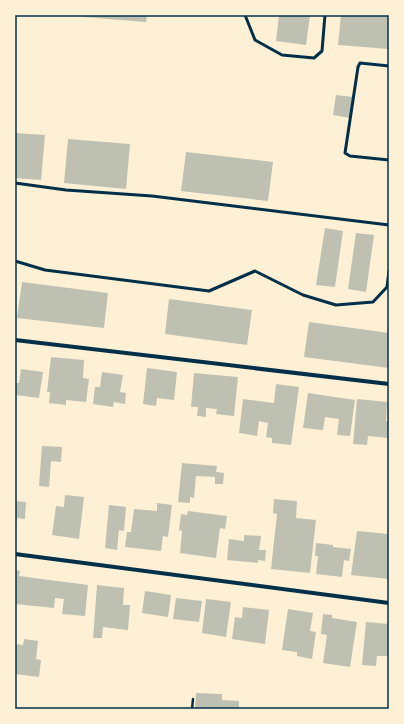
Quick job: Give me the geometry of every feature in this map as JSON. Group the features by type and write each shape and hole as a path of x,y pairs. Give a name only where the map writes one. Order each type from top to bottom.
{"street":[{"path":"15,340 389,384"},
{"path":"15,554 389,603"}],"lane":[{"path":"245,15 255,40 282,55 314,58 322,51 325,15"},
{"path":"389,66 360,63 358,67 345,153 350,156 389,160"},
{"path":"15,183 66,190 152,196 389,225"},
{"path":"15,261 45,270 209,290 255,271 303,295 336,305 374,302 388,287 389,271"}],"path":[{"path":"192,709 193,698"}],"building":[{"path":"84,15 147,15 146,22 84,17"},
{"path":"279,15 310,15 306,45 276,41"},
{"path":"341,15 389,15 389,49 338,45"},
{"path":"336,95 353,97 350,118 333,115"},
{"path":"15,133 45,135 41,180 15,178"},
{"path":"68,139 130,144 126,189 64,183"},
{"path":"186,152 273,162 268,201 181,191"},
{"path":"325,228 343,231 335,287 316,285"},
{"path":"356,233 374,235 366,292 348,289"},
{"path":"22,282 108,293 104,328 17,318"},
{"path":"169,299 252,310 247,345 165,334"},
{"path":"309,322 389,333 389,368 304,357"},
{"path":"51,357 84,360 83,378 89,379 86,402 66,400 66,405 49,403 50,392 47,392"},
{"path":"147,368 177,372 174,400 157,398 156,406 143,404"},
{"path":"21,369 43,372 39,398 15,395 15,383 19,383"},
{"path":"102,372 123,375 120,392 126,393 125,404 114,402 113,407 93,404 95,387 100,387"},
{"path":"194,373 238,377 234,416 216,414 217,409 206,408 206,417 197,416 198,407 191,407"},
{"path":"276,384 299,387 291,445 272,443 272,438 266,437 268,423 259,421 257,436 239,433 243,399 274,403"},
{"path":"308,393 355,400 350,436 337,435 339,419 325,417 323,430 303,428"},
{"path":"357,399 387,402 386,421 389,421 389,438 368,436 367,445 353,444"},
{"path":"42,446 62,447 61,462 51,461 49,487 39,486"},
{"path":"182,463 217,466 216,472 224,473 223,484 215,484 215,477 196,476 194,498 190,497 190,503 178,502"},
{"path":"65,495 84,497 79,539 52,535 56,506 64,507"},
{"path":"274,499 297,501 296,518 316,520 310,573 271,569 277,514 273,513"},
{"path":"15,501 26,502 25,519 17,518 16,526"},
{"path":"157,503 172,505 168,537 163,536 161,551 125,547 127,532 131,532 134,509 157,511"},
{"path":"109,505 126,507 124,531 119,530 117,550 105,548"},
{"path":"188,511 227,516 225,529 220,528 216,558 180,553 182,531 179,530 181,514 187,515"},
{"path":"357,531 389,534 389,579 351,575"},
{"path":"244,535 261,536 259,550 266,550 265,561 258,560 258,563 227,560 229,539 244,541"},
{"path":"316,543 351,549 349,561 344,560 342,577 316,574 318,556 315,556"},
{"path":"15,570 20,571 19,576 88,585 85,616 62,614 64,599 55,598 54,608 15,604"},
{"path":"97,585 124,588 123,605 130,605 128,630 103,627 102,638 93,638"},
{"path":"145,591 171,595 168,617 142,613"},
{"path":"176,598 202,601 199,622 173,619"},
{"path":"206,599 231,602 226,637 202,633"},
{"path":"243,607 269,610 265,644 232,639 235,617 242,618"},
{"path":"288,609 313,613 310,631 316,632 312,659 297,656 297,652 282,650"},
{"path":"323,614 332,615 332,618 357,622 350,667 323,663 327,635 321,634"},
{"path":"366,622 389,624 389,656 377,656 376,666 362,665"},
{"path":"24,639 38,641 36,659 41,660 39,677 15,674 15,644 23,645"},
{"path":"196,693 222,694 222,700 239,701 239,709 195,709"}]}
